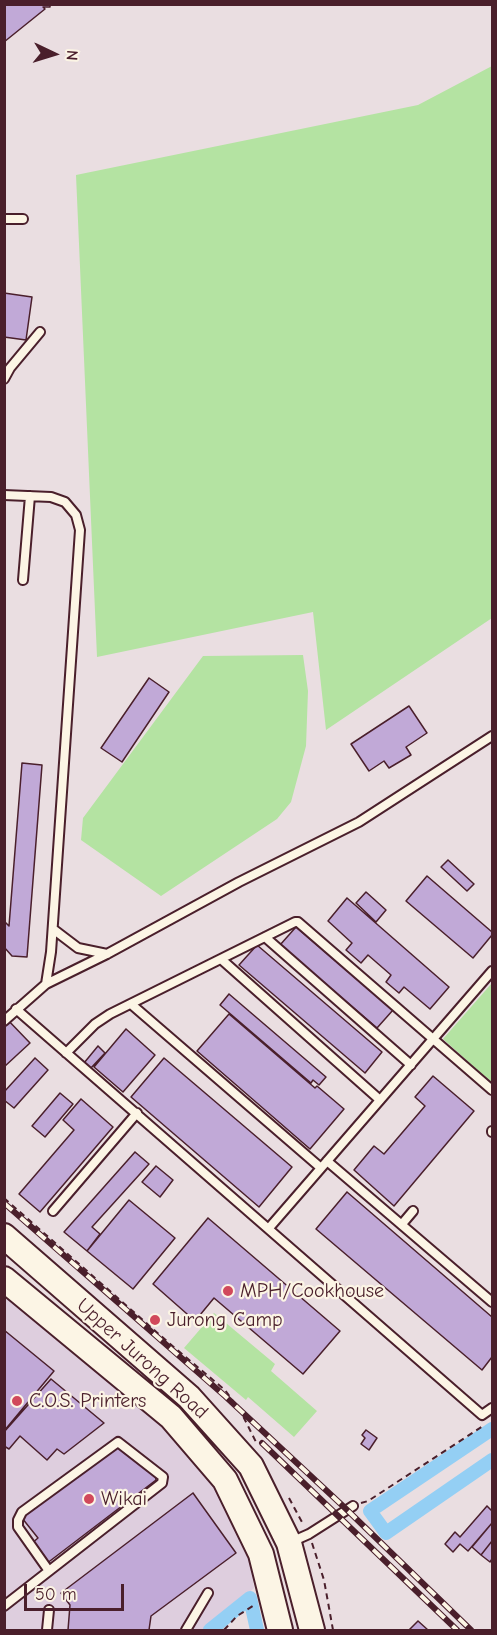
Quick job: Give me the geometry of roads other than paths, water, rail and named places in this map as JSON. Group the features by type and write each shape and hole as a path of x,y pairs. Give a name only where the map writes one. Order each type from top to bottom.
{"main road":[{"name":"Upper Jurong Road","path":"4,1236 189,1397 250,1466 299,1539 312,1630"},
{"name":"Upper Jurong Road","path":"4,1279 171,1417 225,1480 261,1554 280,1630"}],"lane":[{"path":"4,219 23,219"},
{"path":"4,379 7,366 40,332"},
{"path":"4,495 51,497 65,502 76,515 80,530 53,929 46,984"},
{"path":"23,580 30,496"},
{"path":"4,1021 46,984 107,954 239,882 359,822 492,736"},
{"path":"66,1053 99,1021 295,922 301,924 492,1090"},
{"path":"53,929 78,948 107,954"},
{"path":"265,937 411,1065"},
{"path":"222,959 380,1100"},
{"path":"269,1228 492,971"},
{"path":"131,1004 321,1168"},
{"path":"16,1009 482,1415 492,1408"},
{"path":"53,1211 137,1113"},
{"path":"327,1161 492,1302"},
{"path":"402,1224 413,1211"},
{"path":"4,1606 49,1571 162,1483 163,1477 118,1442 22,1512 18,1520 18,1527 49,1571"},
{"path":"299,1539 353,1506"},
{"path":"186,1630 208,1593"},
{"path":"47,1630 49,1610"}],"waterway":[{"path":"492,1429 370,1511 386,1533 492,1460"},
{"path":"210,1630 250,1598 257,1630"}],"railway":[{"path":"4,1203 225,1396 471,1630"},
{"path":"262,1443 457,1630"}],"place":[{"name":"MPH/Cookhouse","path":"228,1291"},
{"name":"Jurong Camp","path":"155,1320"},
{"name":"C.O.S. Printers","path":"17,1401"},
{"name":"Wikai","path":"89,1499"}]}
